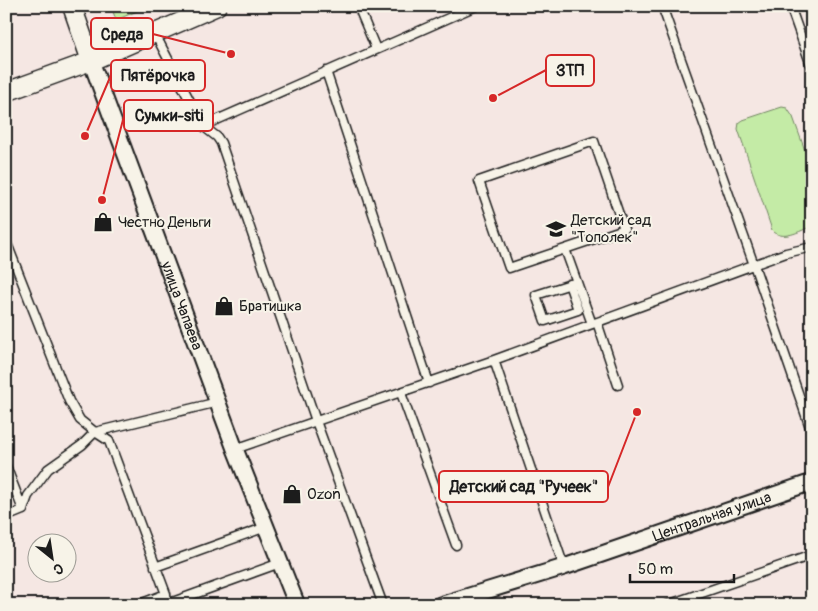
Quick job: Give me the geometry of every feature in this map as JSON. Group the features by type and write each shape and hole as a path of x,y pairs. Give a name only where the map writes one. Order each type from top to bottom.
{"street":[{"name":"улица Чапаева","path":"72,6 235,449 297,605"},
{"path":"6,92 91,61 217,6"},
{"name":"Центральная улица","path":"440,605 564,567 812,482"}],"lane":[{"path":"358,6 376,49"},
{"path":"203,126 476,6"},
{"path":"662,6 812,433"},
{"path":"790,6 812,68"},
{"path":"155,34 203,126 217,137 220,143 316,421 383,605"},
{"path":"326,71 429,383"},
{"path":"594,141 624,228 565,249 509,268 479,181 594,141"},
{"path":"6,241 69,401 80,420 109,441 166,594 167,604 280,563"},
{"path":"235,449 494,360 786,253 812,247"},
{"path":"565,249 573,283 578,310 545,321 536,295 573,283"},
{"path":"573,283 594,323 618,385"},
{"path":"494,360 564,567"},
{"path":"401,393 456,545"},
{"path":"6,517 23,510 28,496 48,469 82,445 95,432 218,402"},
{"path":"6,466 23,510"},
{"path":"155,567 266,527"},
{"path":"667,605 812,555"},
{"path":"137,605 166,594"}],"green space":[{"path":"111,6 149,6 116,20"},
{"path":"782,107 787,108 793,117 812,170 812,226 797,233 786,235 781,235 772,230 738,129 739,123 743,120"}],"place":[{"name":"Среда","path":"231,54"},
{"name":"ЗТП","path":"493,98"},
{"name":"Пятёрочка","path":"85,136"},
{"name":"Сумки-siti","path":"102,200"},
{"name":"Честно Деньги","path":"103,222"},
{"name":"Детский сад \"Тополек\"","path":"556,229"},
{"name":"Братишка","path":"224,306"},
{"name":"Детский сад \"Ручеек\"","path":"637,412"},
{"name":"Ozon","path":"292,494"}]}
